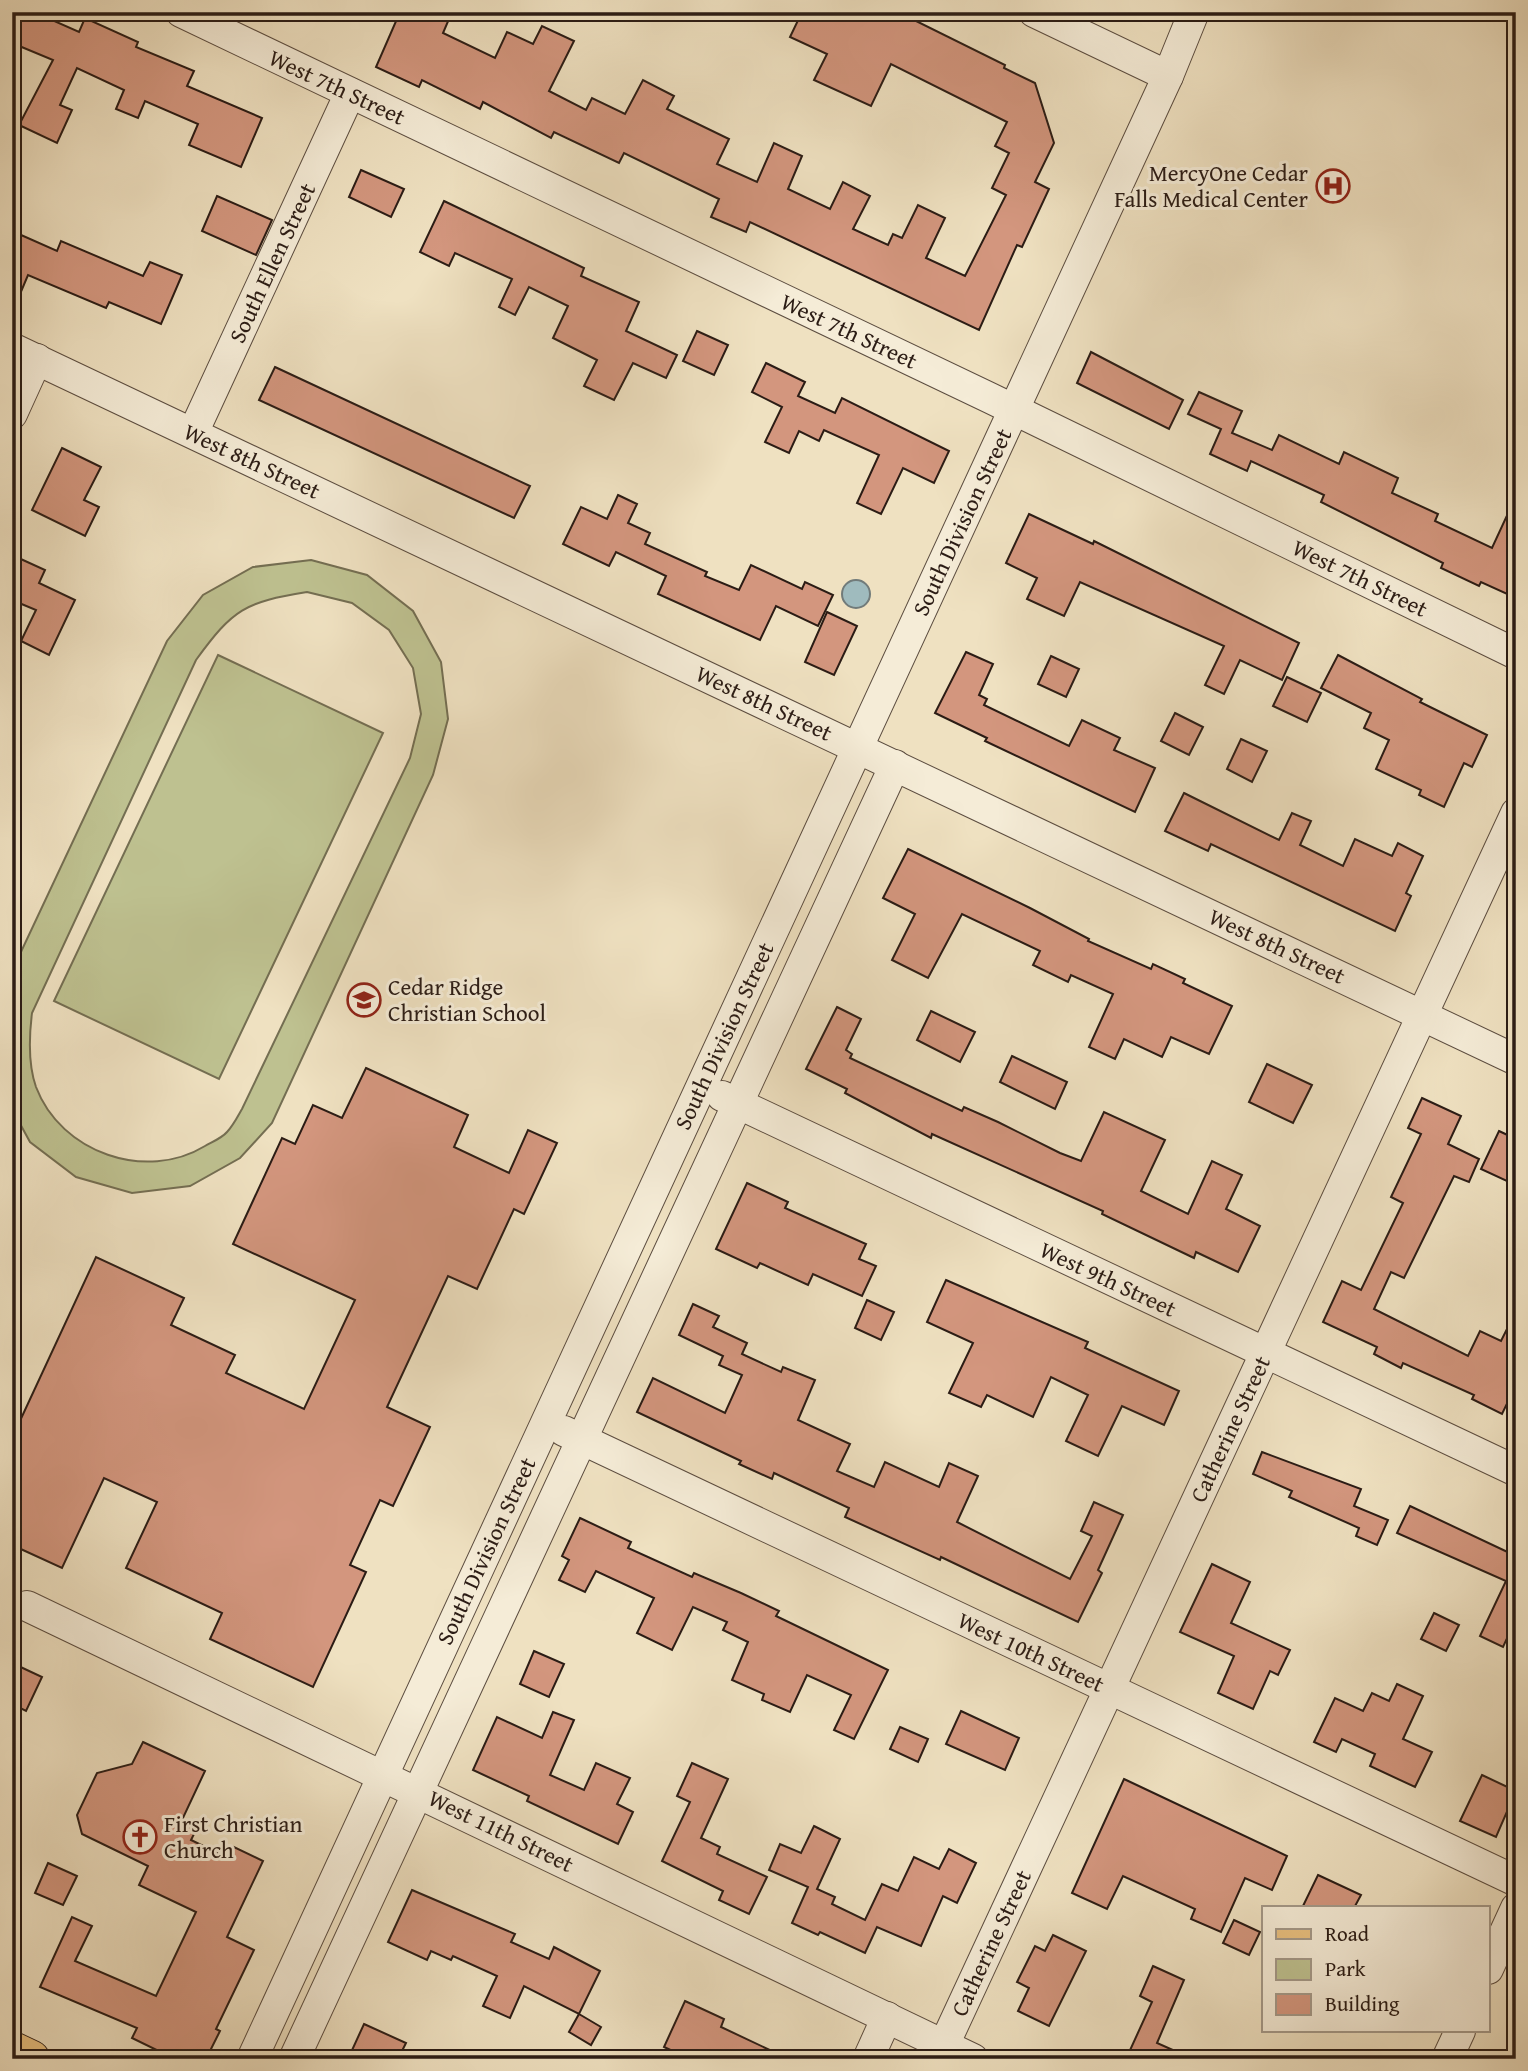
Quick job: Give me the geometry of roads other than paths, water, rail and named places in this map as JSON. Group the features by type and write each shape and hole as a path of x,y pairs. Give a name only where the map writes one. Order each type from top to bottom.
{"main road":[{"path":"12,2050 32,2059"}],"street":[{"name":"West 7th Street","path":"181,12 1014,410 1516,654"},
{"path":"1034,12 1168,76"},
{"name":"South Division Street","path":"252,2059 1168,76 1194,12"},
{"name":"South Ellen Street","path":"193,433 350,93"},
{"path":"12,414 25,354"},
{"name":"West 8th Street","path":"25,354 1516,1060"},
{"name":"South Division Street","path":"294,2059 895,765"},
{"name":"Catherine Street","path":"944,2045 1516,813"},
{"name":"West 9th Street","path":"701,1086 1516,1471"},
{"name":"West 10th Street","path":"545,1423 1516,1881"},
{"name":"West 11th Street","path":"27,1606 419,1791 973,2059"},
{"path":"1490,1965 1516,1908"},
{"path":"868,2059 887,2017"},
{"path":"1447,2059 1460,2032"}],"water":[{"path":"856,580 866,584 870,594 866,604 856,608 846,604 842,594 846,584"}],"place":[{"name":"MercyOne Cedar Falls Medical Center","path":"1333,186"},
{"name":"Cedar Ridge Christian School","path":"364,1000"},
{"name":"First Christian Church","path":"140,1837"}]}
